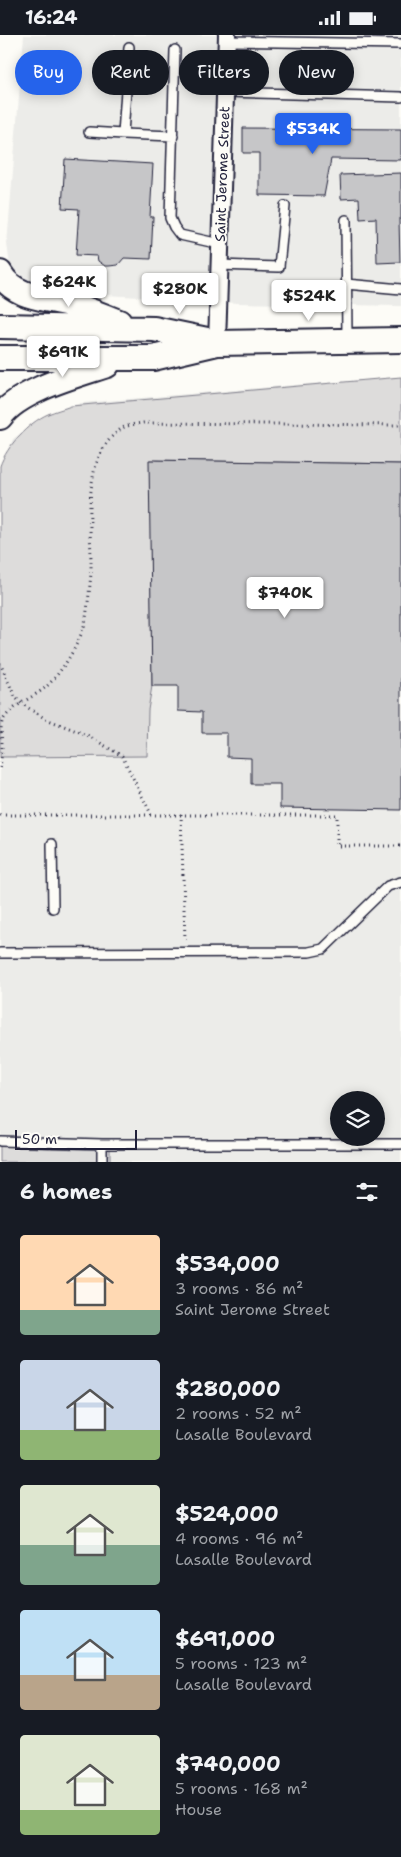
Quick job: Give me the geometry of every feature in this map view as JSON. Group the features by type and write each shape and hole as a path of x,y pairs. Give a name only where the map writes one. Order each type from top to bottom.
{"main road":[{"path":"0,273 11,285 24,294 71,305 137,329"},
{"path":"0,326 154,329 217,343"},
{"path":"0,358 153,358 217,343 401,340"},
{"path":"0,417 5,410 38,389 126,359"}],"street":[{"name":"Saint Jerome Street","path":"217,343 225,95"}],"lane":[{"path":"226,38 401,44"},
{"path":"123,134 129,47"},
{"path":"175,50 170,218 180,235 220,243"},
{"path":"269,93 401,97"},
{"path":"89,132 173,136"},
{"path":"220,265 279,267 285,205"},
{"path":"346,221 347,340"},
{"path":"346,284 401,289"},
{"path":"52,844 53,908"},
{"path":"0,953 309,951 323,949 388,886 401,882"},
{"path":"0,1141 102,1144 401,1144"},
{"path":"102,1144 102,1162"}],"path":[{"path":"0,768 0,728 4,719 9,713 46,686 58,672 72,653 85,621 91,573 88,515 96,463 107,442 122,427 143,423 401,425"},
{"path":"0,663 15,697 22,704 46,719 87,735 122,756 151,814"},
{"path":"181,814 185,941 194,941"},
{"path":"0,815 337,815 337,846 401,846"}],"shaded area":[{"path":"24,35 401,35 401,306 238,303 89,294 30,281 10,266 7,244 19,95 82,95 82,50 23,50"},
{"path":"401,377 401,464 150,460 152,686 148,710 147,756 0,757 0,466 13,443 26,429 40,418 71,406"},
{"path":"401,379 401,1162 110,1162 110,1145 0,1143 0,469 13,439 45,415 81,403 308,384"},
{"path":"0,1143 110,1145 110,1162 0,1162"}],"building":[{"path":"243,128 401,129 401,160 331,159 324,196 259,195 259,153 243,153"},
{"path":"65,159 153,164 150,217 153,217 151,259 124,258 118,265 105,266 98,261 97,256 76,255 79,209 62,208"},
{"path":"401,173 400,262 377,263 376,218 360,219 359,198 341,199 340,175"},
{"path":"149,460 401,464 401,810 280,808 280,784 251,784 251,758 227,757 227,733 202,733 202,712 178,711 178,686 152,686"}]}
